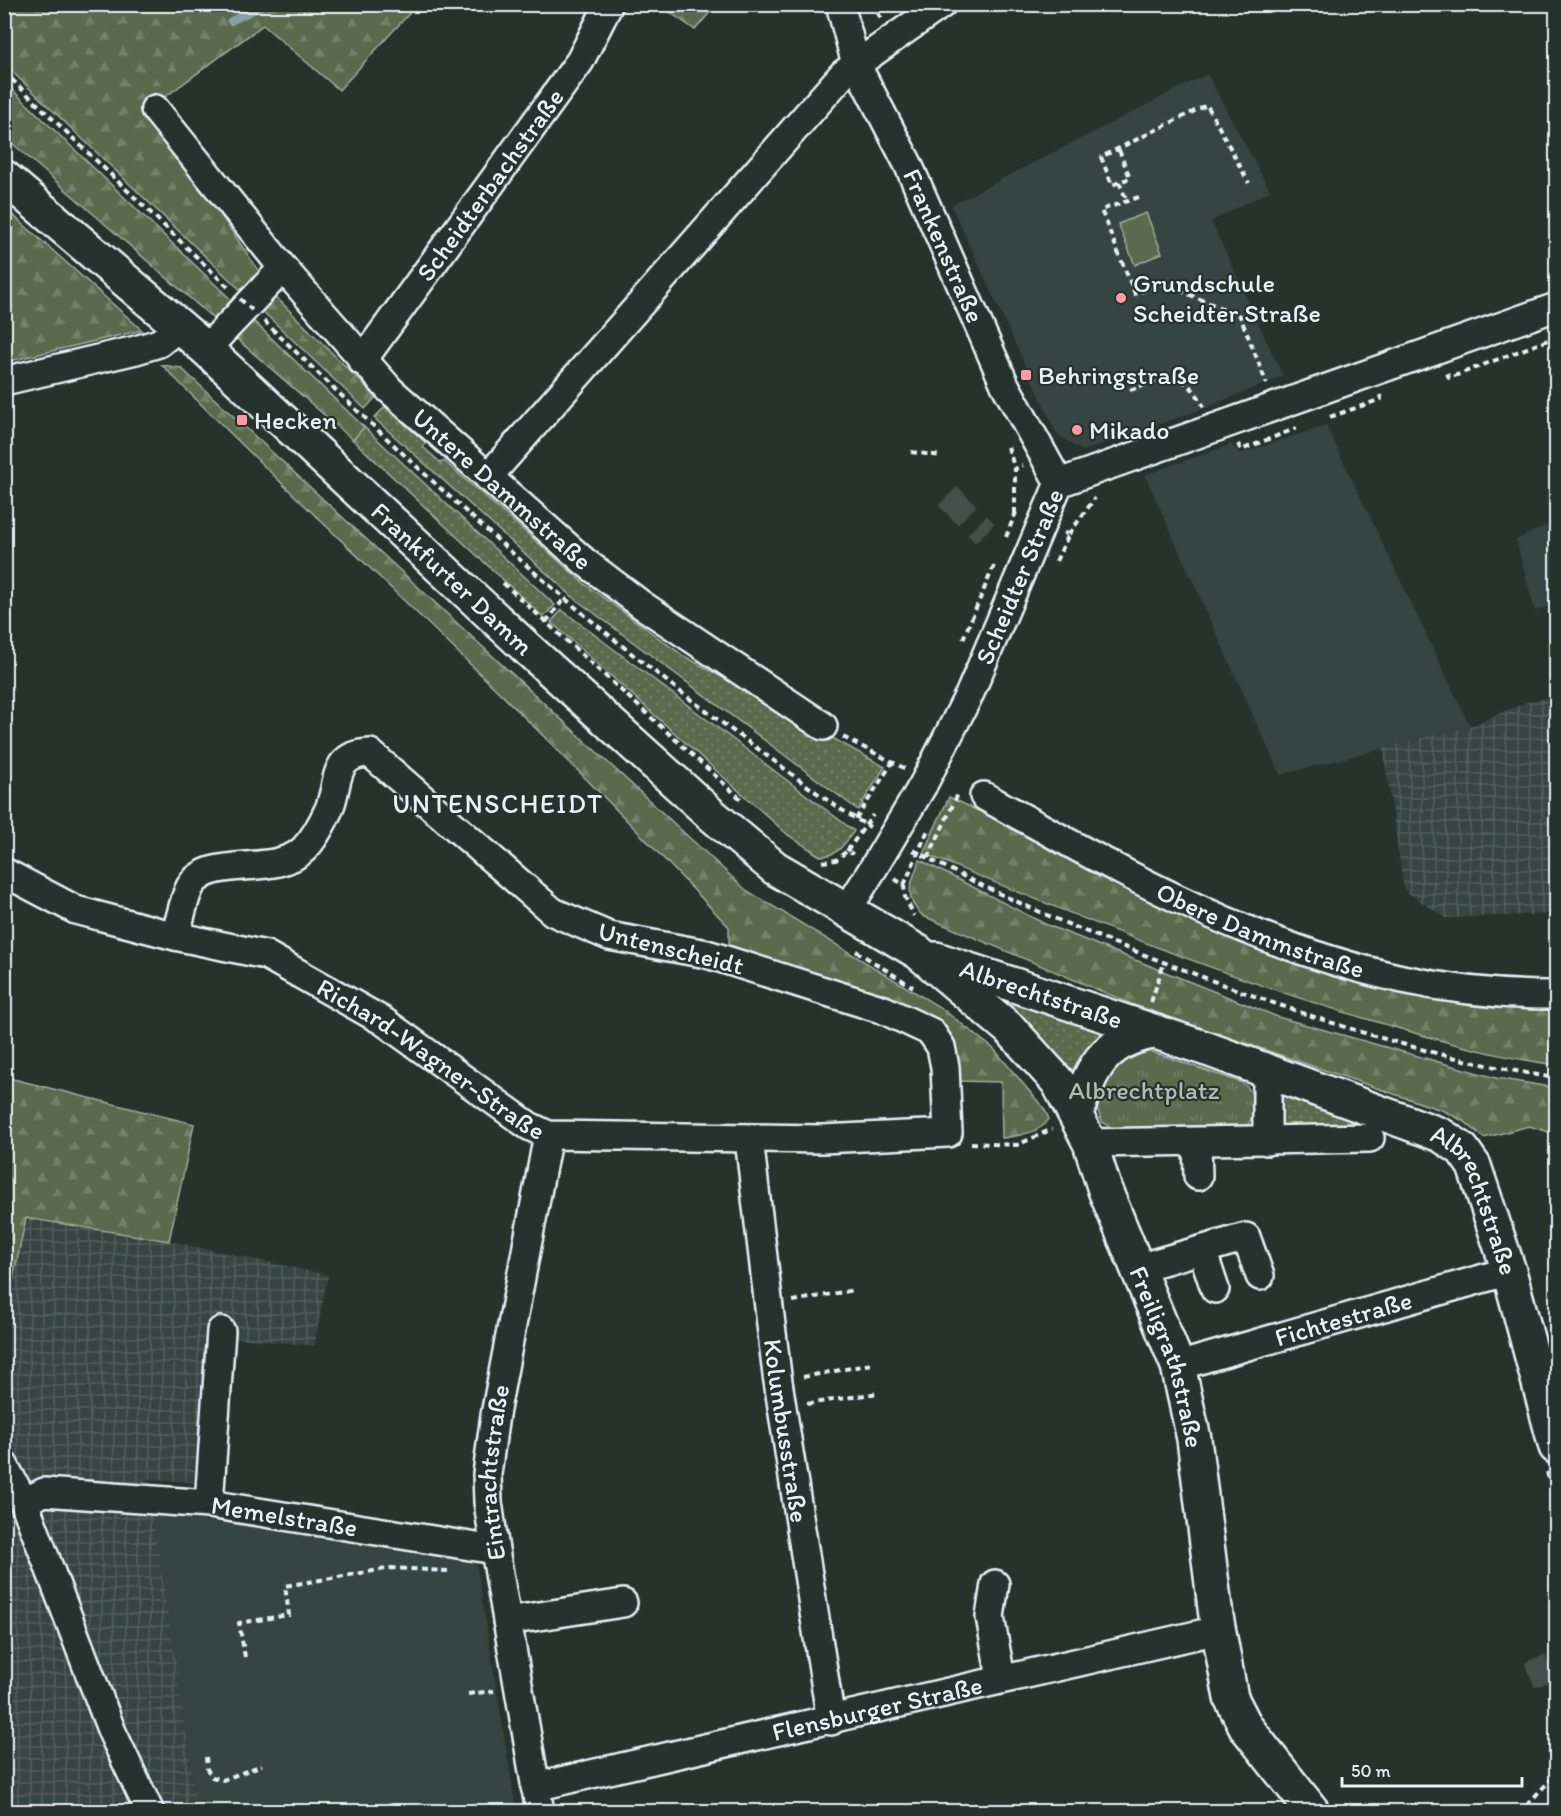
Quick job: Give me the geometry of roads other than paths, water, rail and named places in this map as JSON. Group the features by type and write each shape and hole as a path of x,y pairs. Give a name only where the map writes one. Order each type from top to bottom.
{"main road":[{"name":"Frankfurter Damm","path":"4,177 178,328 206,349 530,651 713,816 776,868 846,912 918,952"},
{"name":"Albrechtstraße","path":"918,952 1151,1018 1267,1070 1441,1135 1462,1149 1474,1166 1509,1271 1552,1459"},
{"name":"Freiligrathstraße","path":"918,952 1011,1030 1058,1082 1069,1119 1090,1143 1105,1190 1178,1366 1194,1439 1218,1630 1231,1698 1246,1727 1313,1812"},
{"path":"1069,1119 1088,1077 1099,1060 1120,1043 1135,1035 1151,1018"}],"street":[{"name":"Scheidterbachstraße","path":"362,361 580,61 609,4"},
{"name":"Frankenstraße","path":"840,4 856,64 908,164 1005,385 1059,483"},
{"path":"489,477 843,74 942,4"},
{"name":"Untere Dammstraße","path":"155,109 283,268 362,361 390,390 585,562 642,605 823,726"},
{"path":"206,349 283,268"},
{"name":"Scheidter Straße","path":"846,912 924,782 970,693 1059,483 1557,307"},
{"path":"4,381 159,343 178,328"},
{"name":"Untenscheidt","path":"175,936 190,888 197,878 213,870 269,865 288,860 304,849 329,808 336,777 345,761 357,753 370,753 381,760 553,912 609,936 707,954 884,1010 932,1032 941,1047 945,1066 948,1133"},
{"name":"Obere Dammstraße","path":"971,795 1137,881 1233,926 1321,959 1405,980 1477,992 1557,995"},
{"name":"Richard-Wagner-Straße","path":"4,872 76,910 175,936 266,955 384,1021 529,1126 548,1135 749,1139 948,1133"},
{"path":"1267,1070 1267,1141"},
{"name":"Eintrachtstraße","path":"537,1799 495,1550 488,1502 488,1474 495,1415 548,1135"},
{"path":"1090,1143 1370,1138"},
{"name":"Kolumbusstraße","path":"749,1139 780,1394 831,1721"},
{"path":"1197,1142 1198,1176"},
{"path":"1138,1268 1246,1237 1260,1276"},
{"path":"1202,1250 1215,1289"},
{"name":"Fichtestraße","path":"1178,1366 1509,1271"},
{"name":"Memelstraße","path":"221,1331 209,1504 495,1550"},
{"path":"4,1464 24,1502 112,1732 150,1812"},
{"path":"24,1502 44,1492 209,1504"},
{"path":"995,1584 990,1617 1001,1678"},
{"path":"507,1621 623,1604"},
{"name":"Flensburger Straße","path":"537,1799 1001,1678 1218,1630"}],"waterway":[{"path":"231,21 265,4"}],"tunnel":[{"path":"948,496 985,533"},
{"path":"1530,1675 1550,1667"}],"place":[{"name":"Grundschule Scheidter Straße","path":"1121,298"},
{"name":"Behringstraße","path":"1026,375"},
{"name":"Hecken","path":"242,420"},
{"name":"Mikado","path":"1077,430"}],"district":[{"name":"UNTENSCHEIDT","path":"498,804"}],"park label":[{"name":"Albrechtplatz","path":"1144,1090"}]}
